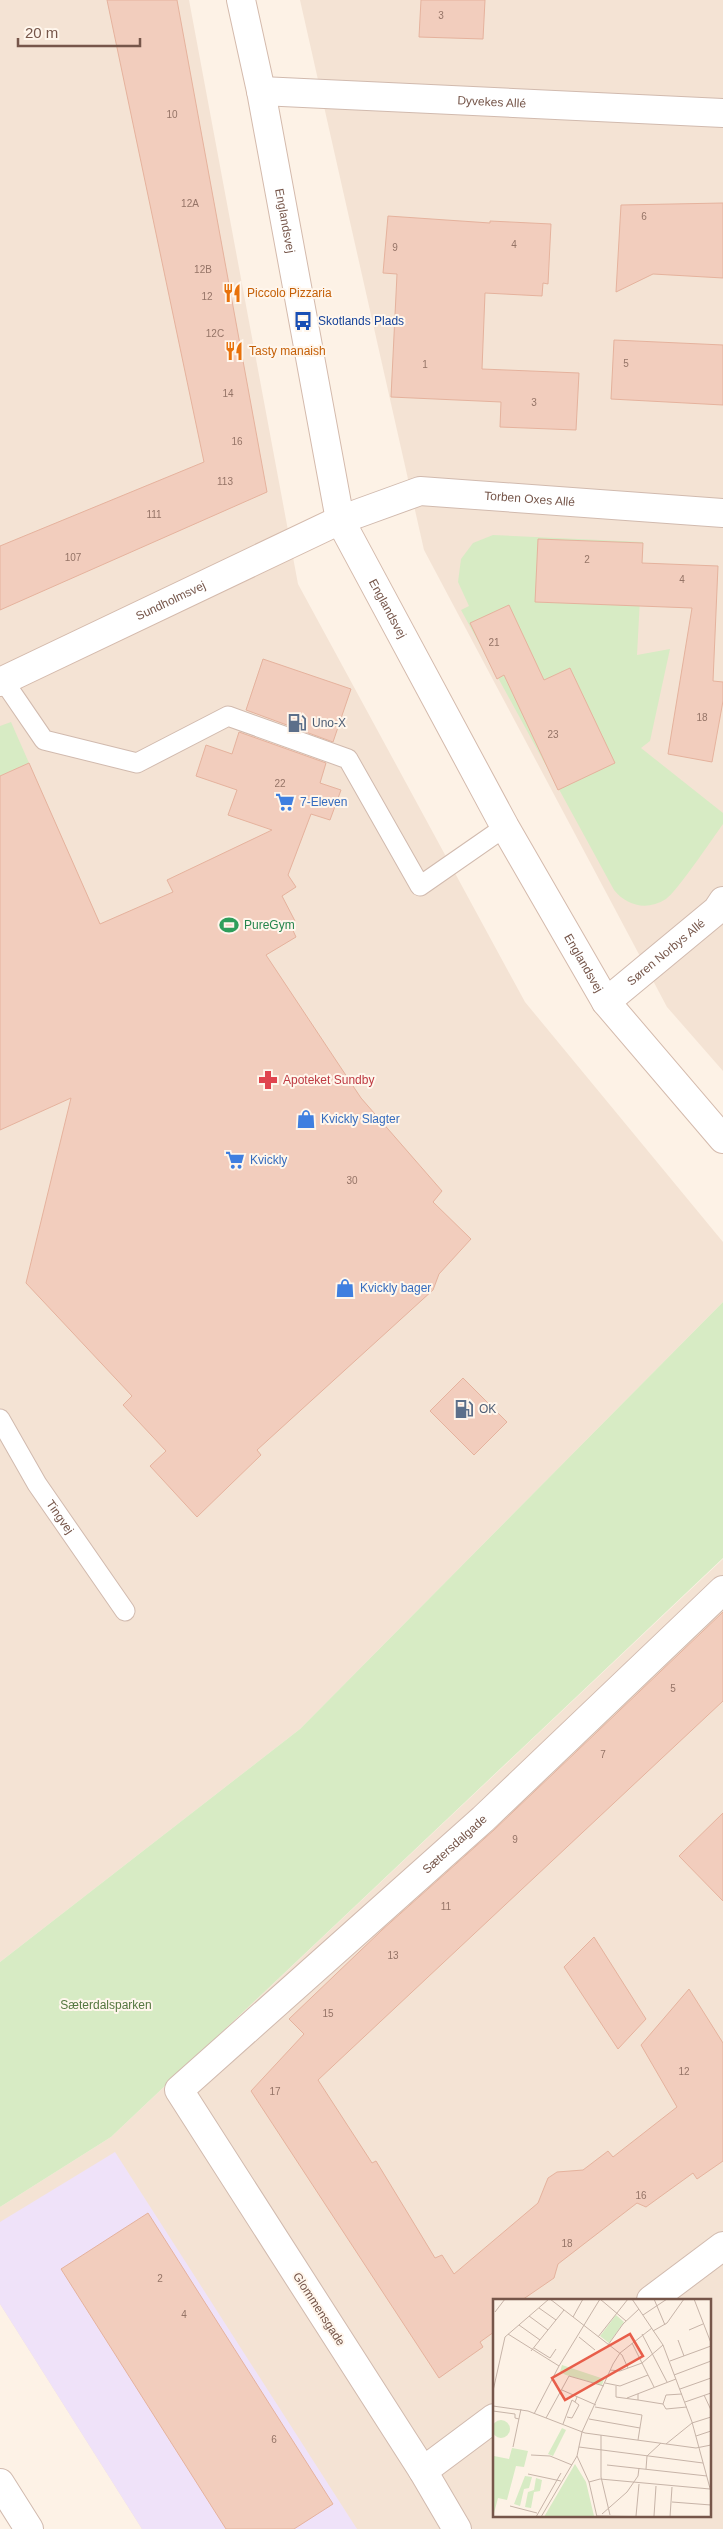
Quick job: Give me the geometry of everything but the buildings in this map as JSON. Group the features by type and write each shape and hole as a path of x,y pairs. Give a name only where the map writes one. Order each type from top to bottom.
{"street":[{"name":"Englandsvej","path":"241,0 261,91 340,520 504,827 606,1002 723,1139"},
{"name":"Dyvekes Allé","path":"261,91 723,113"},
{"name":"Torben Oxes Allé","path":"340,520 420,491 723,513"},
{"name":"Sundholmsvej","path":"1,681 340,520"},
{"name":"Søren Norbys Allé","path":"606,1002 717,910 723,901"},
{"name":"Sætersdalgade","path":"178,2090 483,1819 723,1590"},
{"name":"Glommensgade","path":"178,2090 423,2471 457,2529"},
{"path":"651,2299 723,2246"},
{"path":"423,2471 493,2419"},
{"path":"0,2483 29,2529"}],"lane":[{"path":"1,681 44,740 136,764 228,716 348,759 420,886 504,827"},
{"name":"Tingvej","path":"0,1419 37,1484 125,1611"}],"shaded area":[{"path":"0,0 189,0 298,584 525,1002 723,1242 723,1302 300,1729 0,1962"},
{"path":"300,0 723,0 723,1071 667,1007 424,550"},
{"path":"723,1559 723,2529 142,2529 0,2304 0,2207 111,2137"},
{"path":"115,2152 357,2529 142,2529 0,2304 0,2222"}],"green space":[{"path":"493,535 643,542 637,655 670,649 650,741 641,748 723,813 723,824 678,887 671,895 659,903 645,906 631,903 614,890 461,610 469,606 458,582 461,559 473,543"},
{"path":"11,722 29,763 0,776 0,726"},
{"name":"Sæterdalsparken","path":"723,1302 723,1558 111,2137 0,2207 0,1962 300,1729"}],"place":[{"name":"Piccolo Pizzaria","path":"232,293"},
{"name":"Skotlands Plads","path":"303,321"},
{"name":"Tasty manaish","path":"234,351"},
{"name":"Uno-X","path":"297,723"},
{"name":"7-Eleven","path":"285,802"},
{"name":"PureGym","path":"229,925"},
{"name":"Apoteket Sundby","path":"268,1080"},
{"name":"Kvickly Slagter","path":"306,1119"},
{"name":"Kvickly","path":"235,1160"},
{"name":"Kvickly bager","path":"345,1288"},
{"name":"OK","path":"464,1409"}]}
